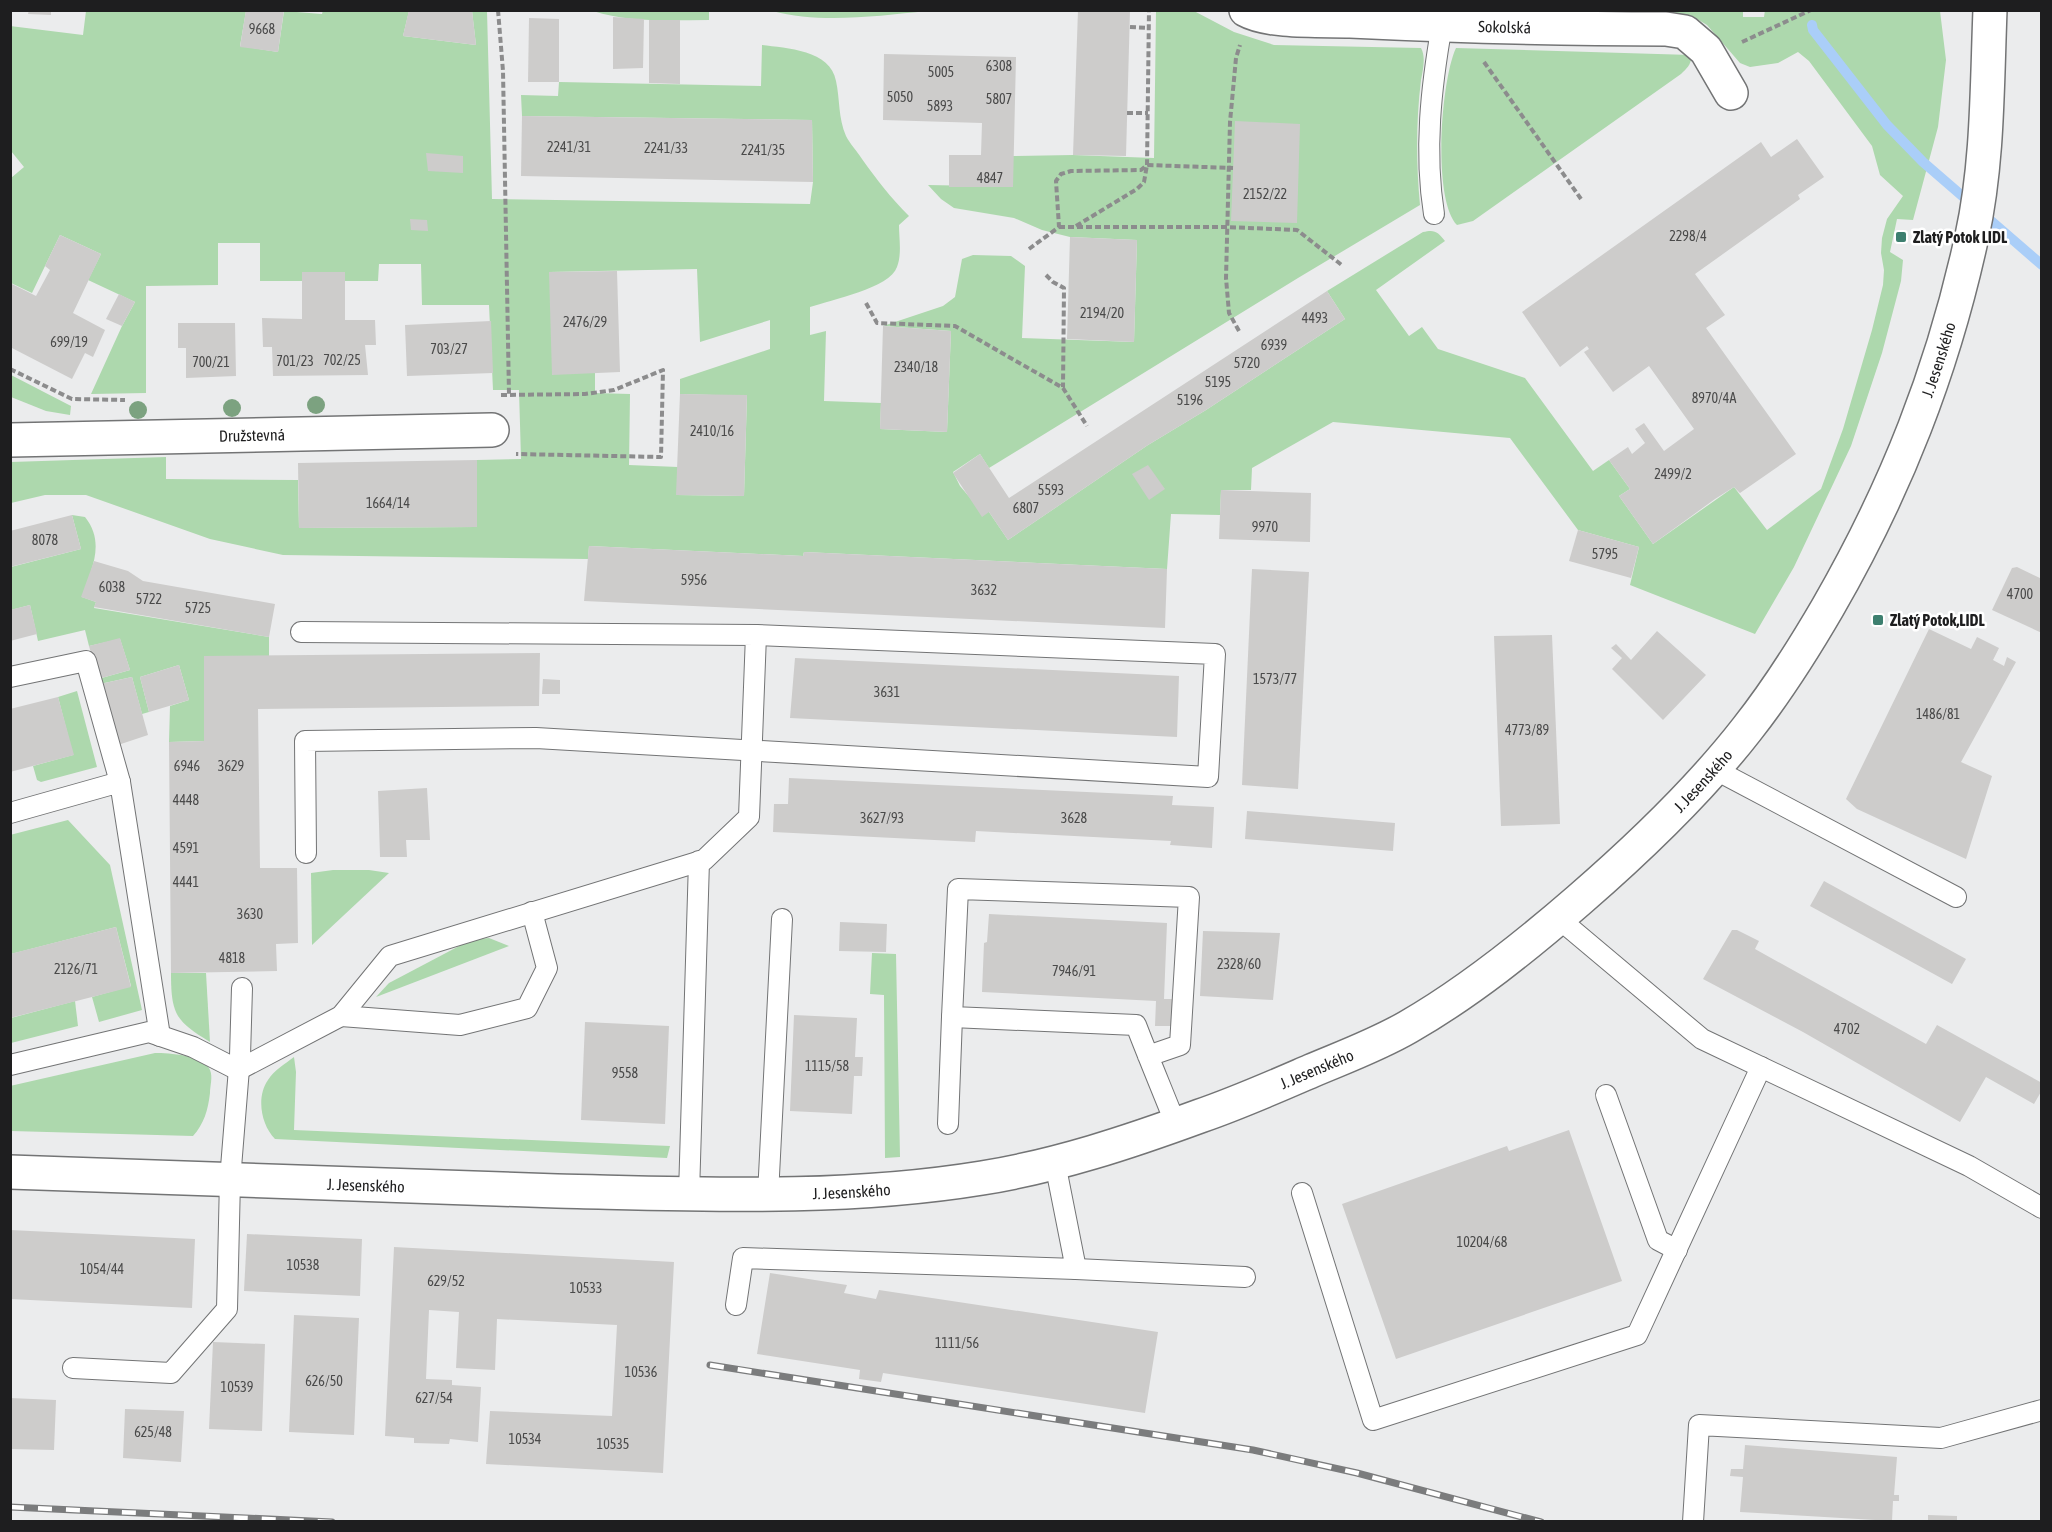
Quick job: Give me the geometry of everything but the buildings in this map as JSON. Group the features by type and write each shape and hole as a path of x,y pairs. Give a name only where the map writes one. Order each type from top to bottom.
{"street":[{"name":"J. Jesenského","path":"10,1172 689,1194 768,1195 855,1192 925,1186 1011,1173 1083,1155 1176,1125 1258,1095 1404,1029 1478,981 1558,918 1639,846 1695,790 1742,736 1772,697 1803,650 1876,520 1920,417 1951,319 1973,234 1982,164 1986,127 1990,10"},
{"name":"Sokolská","path":"1243,25 1253,14 1282,19 1442,25 1666,29 1685,32 1706,50 1731,93"},
{"path":"10,416 52,438"},
{"name":"Družstevná","path":"10,440 492,430"}],"lane":[{"path":"1434,213 1429,185 1430,108 1442,25"},
{"path":"301,632 756,635 1215,654 1208,777 536,738 305,741 306,853"},
{"path":"238,1070 341,1016 390,956 704,860 749,817 756,635"},
{"path":"10,676 86,661 120,782 160,1036"},
{"path":"1714,769 1956,897"},
{"path":"10,813 120,782"},
{"path":"689,1194 699,861"},
{"path":"948,1125 958,889 1189,897 1180,1046 1149,1056"},
{"path":"341,1016 460,1025 527,1008 547,968 532,912"},
{"path":"1558,918 1702,1039 1969,1166 2042,1208"},
{"path":"768,1195 782,919"},
{"path":"73,1368 171,1373 226,1309 230,1180 242,988"},
{"path":"952,1017 1136,1025 1176,1125"},
{"path":"10,1065 149,1032 193,1047 238,1070"},
{"path":"1302,1193 1373,1420 1637,1335 1761,1067"},
{"path":"1606,1095 1658,1240 1677,1250"},
{"path":"1055,1162 1076,1269"},
{"path":"736,1305 744,1258 1245,1277"},
{"path":"1694,1521 1699,1425 1941,1438 2042,1410"}],"path":[{"path":"498,10 502,72 509,395"},
{"path":"1075,227 1137,189 1144,182 1147,165 1149,10"},
{"path":"1738,44 1810,10"},
{"path":"1239,331 1231,319 1227,304 1227,227 1233,92 1236,58 1243,25"},
{"path":"1130,27 1149,27"},
{"path":"1497,80 1581,199"},
{"path":"1127,113 1148,113"},
{"path":"1059,227 1056,182 1060,174 1071,171 1141,170 1147,165 1231,168"},
{"path":"1029,249 1059,227 1227,227 1297,230 1343,266"},
{"path":"1046,275 1053,282 1066,288 1062,388"},
{"path":"866,303 877,323 955,326 1062,388 1087,426"},
{"path":"10,369 72,399 136,400"},
{"path":"497,395 585,394 614,390 663,370"}],"green space":[{"path":"323,10 409,11 403,36 476,45 472,11 487,11 492,199 810,204 813,182 812,120 522,116 521,95 558,96 559,82 761,86 762,45 806,52 826,63 836,81 846,136 878,181 909,216 899,225 899,257 897,267 892,274 872,287 810,307 810,335 826,331 824,401 881,403 880,429 947,432 951,331 883,326 943,306 955,297 962,259 973,255 1011,256 1025,266 1022,338 1134,342 1137,240 1070,237 1042,230 1014,218 954,208 941,199 928,185 980,186 1013,156 1073,155 1154,158 1156,11 1194,11 1234,32 1274,45 1421,48 1424,63 1419,95 1417,142 1420,205 989,468 980,454 953,472 960,486 971,499 989,512 1008,540 1148,445 1345,319 1327,291 1423,232 1431,231 1438,233 1445,241 1376,290 1409,336 1422,327 1438,349 1525,378 1593,471 1609,460 1630,489 1619,496 1653,544 1734,487 1767,530 1821,489 1843,429 1883,285 1884,270 1881,253 1887,219 1903,196 1880,175 1872,146 1809,61 1798,52 1778,63 1750,67 1740,63 1707,25 1692,16 1662,13 1662,11 1743,11 1743,17 1764,17 1765,10 1940,11 1946,60 1938,127 1913,220 1897,219 1890,252 1903,260 1901,281 1882,353 1851,446 1794,567 1755,634 1630,585 1639,547 1578,530 1510,438 1333,422 1252,468 1251,490 1221,490 1220,515 1171,514 1167,569 804,552 803,556 589,546 588,559 283,555 210,539 86,495 45,495 11,503 11,462 166,457 166,479 298,480 299,528 477,527 477,460 521,459 519,390 493,390 489,305 422,305 421,264 379,264 378,281 260,281 260,243 218,243 218,285 146,286 146,393 91,394 135,302 88,280 101,254 60,235 32,293 11,283 11,178 24,167 11,151 10,26 83,35 86,11 246,11 240,46 278,52 284,11 322,14","holes":["697,269 700,342 770,320 770,349 680,379 680,394 747,396 744,496 677,495 678,467 629,465 630,394 595,393 595,373 549,272"]},
{"path":"593,11 709,11 709,20 636,19"},
{"path":"772,11 927,11 869,17 829,18"},
{"path":"1456,48 1691,55 1691,61 1681,74 1473,221 1457,225 1449,211 1444,191 1442,166 1443,111 1446,86"},
{"path":"11,375 71,406 70,415 46,411 11,397"},
{"path":"72,515 85,517 95,537 95,557 82,597 96,602 94,608 269,637 269,656 204,741 169,742 170,706 189,700 179,665 140,677 149,712 142,714 132,677 100,684 98,679 130,670 120,639 89,646 85,630 38,641 30,605 11,610 11,567 81,549"},
{"path":"77,691 97,767 41,782 37,780 33,766 73,755 58,697"},
{"path":"68,820 110,865 142,1010 99,1022 92,997 131,986 116,927 11,954 10,835"},
{"path":"333,870 369,870 389,873 312,945 311,873"},
{"path":"489,938 509,946 376,997 389,983 463,944"},
{"path":"872,953 896,954 900,1157 885,1158 884,995 870,994"},
{"path":"171,973 206,973 210,1042 183,1022 174,1008"},
{"path":"75,1001 78,1026 11,1043 11,1018"},
{"path":"155,1053 177,1054 194,1058 210,1070 211,1082 207,1111 203,1122 193,1136 11,1131 10,1086"},
{"path":"294,1057 296,1072 294,1130 670,1146 667,1158 275,1139 263,1119 262,1094 270,1076"}],"waterway":[{"path":"1812,25 1813,30 1887,125 1923,162 2042,265"}],"railway":[{"path":"710,1365 1253,1450 1357,1473 1541,1522"},
{"path":"10,1507 332,1522"}],"place":[{"name":"Zlatý Potok LIDL","path":"1901,237"},
{"name":"Zlatý Potok,LIDL","path":"1878,620"}]}
